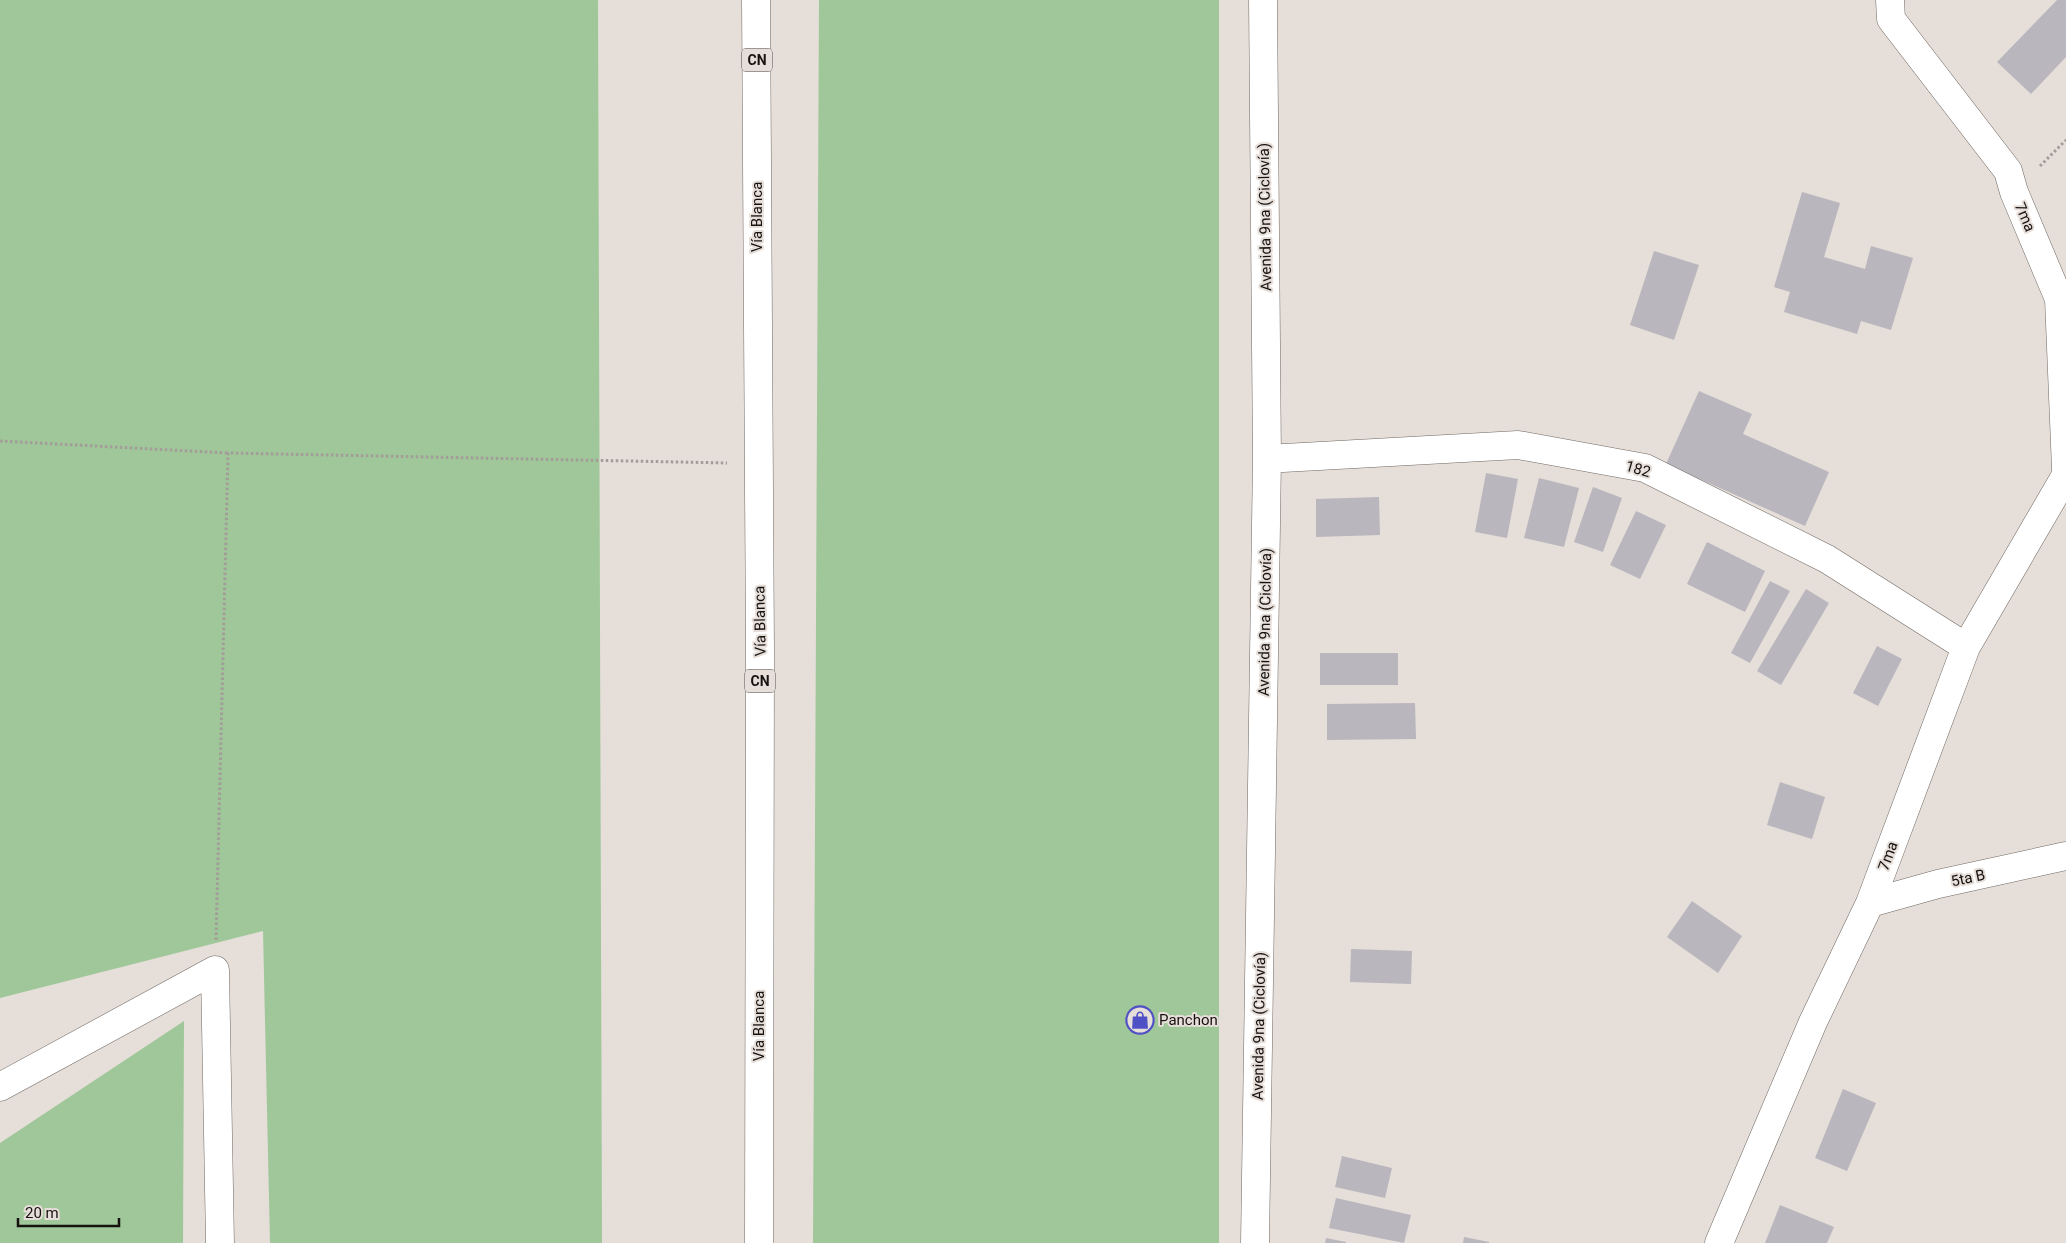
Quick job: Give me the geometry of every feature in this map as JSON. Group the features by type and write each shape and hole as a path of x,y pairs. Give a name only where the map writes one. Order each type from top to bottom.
{"main road":[{"name":"Vía Blanca","path":"756,0 760,651 759,1243"},
{"name":"Avenida 9na (Ciclovía)","path":"1255,1243 1268,459 1263,0"},
{"name":"7ma","path":"1890,0 1891,19 2008,171 2014,192 2063,297 2066,469"},
{"name":"182","path":"1268,459 1518,445 1645,468 1827,559 1966,647"},
{"name":"7ma","path":"1719,1243 1813,1022 1870,903 1966,647 2066,475"},
{"name":"5ta B","path":"1870,903 1938,884 2066,856"},
{"path":"0,1087 216,970 220,1243"}],"path":[{"path":"0,441 228,453 758,464"},
{"path":"216,970 228,453"}],"green space":[{"path":"0,0 598,0 602,1243 270,1243 263,931 0,998"},
{"path":"819,0 1219,0 1219,1243 813,1243"},
{"path":"184,1021 183,1243 0,1243 0,1143"}],"building":[{"path":"2057,0 2066,0 2066,57 2031,94 1997,62"},
{"path":"1802,192 1840,203 1824,257 1865,269 1871,246 1913,258 1891,330 1861,321 1857,334 1784,312 1790,292 1774,287"},
{"path":"1654,251 1699,265 1674,340 1630,325"},
{"path":"1699,391 1752,414 1743,434 1829,472 1805,526 1666,464"},
{"path":"1486,473 1518,479 1507,538 1475,532"},
{"path":"1539,478 1579,488 1564,547 1524,538"},
{"path":"1593,487 1622,498 1603,552 1574,542"},
{"path":"1379,497 1380,535 1316,537 1316,499"},
{"path":"1636,511 1666,525 1640,579 1610,565"},
{"path":"1707,542 1765,571 1745,612 1687,584"},
{"path":"1770,581 1790,591 1750,663 1731,653"},
{"path":"1806,589 1829,603 1781,685 1757,671"},
{"path":"1877,646 1902,659 1878,706 1853,693"},
{"path":"1320,653 1398,653 1398,685 1320,685"},
{"path":"1415,703 1416,739 1327,740 1327,704"},
{"path":"1780,782 1825,797 1812,839 1767,825"},
{"path":"1692,901 1742,936 1718,973 1667,937"},
{"path":"1351,949 1412,951 1411,984 1350,982"},
{"path":"1843,1089 1876,1103 1847,1171 1815,1158"},
{"path":"1342,1156 1392,1168 1385,1198 1335,1187"},
{"path":"1336,1198 1411,1215 1404,1243 1329,1228"},
{"path":"1780,1205 1834,1227 1827,1243 1765,1243"},
{"path":"1464,1237 1489,1242 1489,1243 1463,1243"},
{"path":"1326,1238 1346,1242 1346,1243 1325,1243"}],"place":[{"name":"Panchon","path":"1140,1020"}]}
